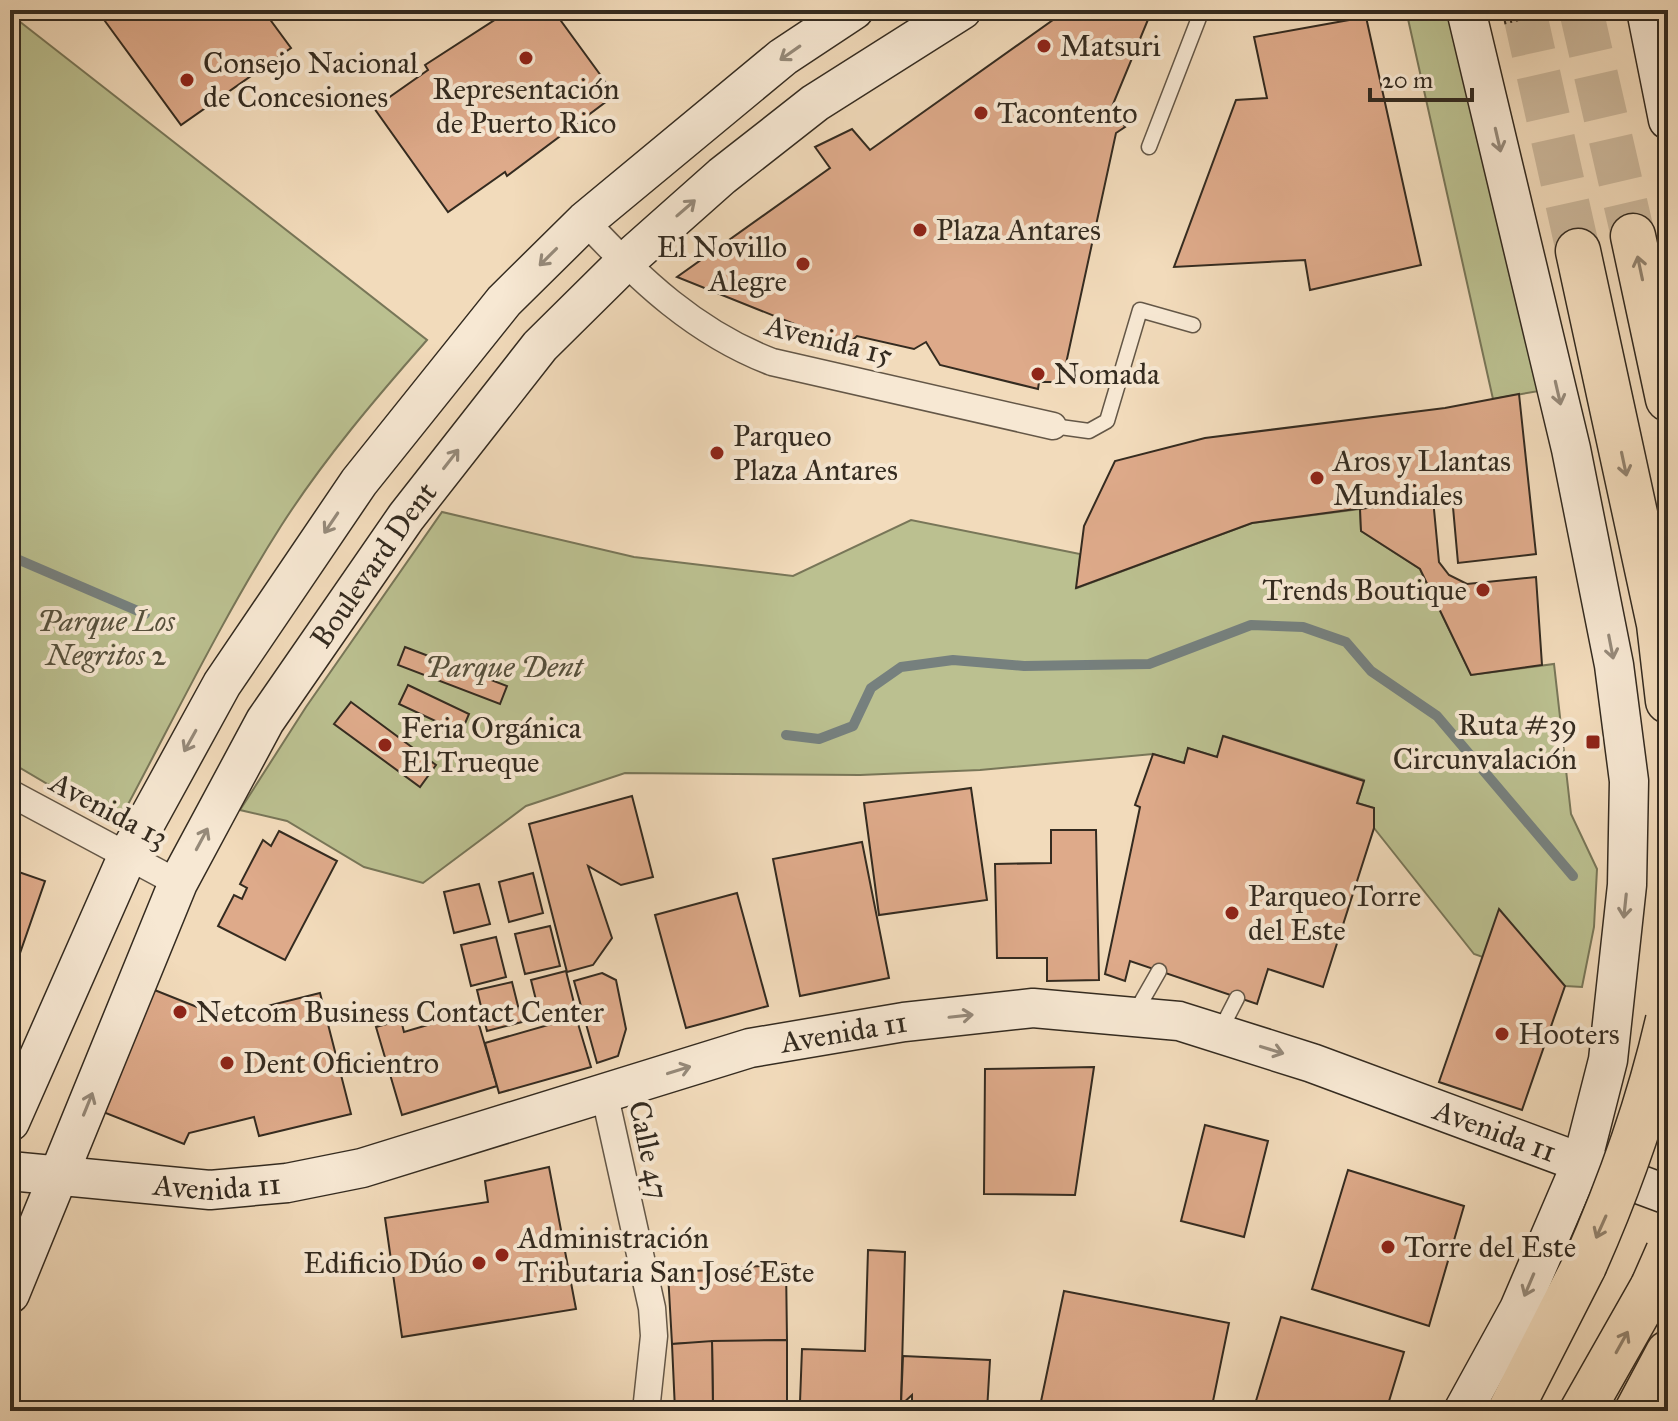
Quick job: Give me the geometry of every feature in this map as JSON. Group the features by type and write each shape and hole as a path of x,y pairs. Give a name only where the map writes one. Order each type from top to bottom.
{"highway":[{"path":"1633,236 1668,399"},
{"path":"1578,251 1659,624 1668,701"},
{"path":"1518,1397 1621,1181 1650,1098 1668,1020"},
{"path":"1586,1404 1653,1286 1668,1252"},
{"path":"1637,1411 1668,1353"}],"street":[{"name":"Boulevard Dent","path":"10,1122 127,857 222,684 359,482 504,301 585,221 783,57 854,10"},
{"name":"Boulevard Dent","path":"10,1294 178,883 265,721 406,517 540,346 624,263 722,176 815,103 962,10"},
{"path":"1646,10 1668,120"},
{"path":"1463,1411 1519,1309 1582,1162 1608,1060 1627,885 1629,781 1614,665 1571,449 1469,20"},
{"name":"Avenida 15","path":"585,221 624,263 692,322 745,351 772,362 1053,426"},
{"path":"359,482 406,517"},
{"name":"Avenida 13","path":"10,793 178,883"},
{"name":"Avenida 11","path":"10,1171 210,1190 287,1183 362,1168 750,1048 904,1022 1033,1008 1179,1021 1312,1063 1668,1195"},
{"name":"Calle 47","path":"604,1092 652,1308 654,1336 646,1411"}],"lane":[{"path":"1149,147 1202,10"},
{"path":"1053,426 1089,431 1107,421 1140,310 1193,325"},
{"path":"1133,1017 1159,971"},
{"path":"1218,1033 1237,998"}],"path":[{"path":"1469,20 1556,10"}],"green space":[{"path":"1406,10 1446,10 1453,20 1539,391 1493,399"},
{"name":"Parque Los Negritos 2","path":"10,14 427,340 351,430 281,526 217,636 117,825 10,762"},
{"name":"Parque Dent","path":"1360,509 1361,531 1420,569 1471,675 1554,664 1571,814 1597,869 1594,927 1582,987 1565,986 1474,954 1374,828 1374,808 1357,803 1364,780 1224,736 1217,757 1188,748 1184,763 1153,754 980,770 860,775 625,773 526,806 423,883 364,867 287,821 240,810 306,707 442,512 634,557 793,576 911,520 1080,554 1077,588 1252,523"}],"building":[{"path":"102,10 263,10 291,48 181,125 102,17 106,14"},
{"path":"510,10 553,10 615,95 507,176 505,172 448,212 374,108 428,70 425,65"},
{"name":"Plaza Antares","path":"1067,10 1152,10 1111,109 1125,127 1116,133 1062,382 1039,382 1038,389 940,365 926,342 914,349 857,336 847,345 677,277 830,168 815,147 852,129 870,150"},
{"path":"1366,17 1421,265 1310,290 1305,260 1174,267 1236,100 1267,98 1254,37"},
{"name":"Aros y Llantas Mundiales","path":"1519,394 1536,554 1458,563 1452,496 1252,523 1076,588 1084,526 1115,461 1205,438 1445,408"},
{"name":"Trends Boutique","path":"1433,499 1439,562 1449,575 1467,584 1536,577 1542,665 1471,675 1420,569 1361,531 1360,509"},
{"name":"Feria Orgánica El Trueque","path":"405,647 507,686 500,704 398,665"},
{"name":"Feria Orgánica El Trueque","path":"408,685 469,714 461,733 399,704"},
{"name":"Feria Orgánica El Trueque","path":"351,702 436,765 420,787 334,724"},
{"name":"Parqueo Torre del Este","path":"1223,736 1364,781 1357,803 1374,808 1374,828 1323,987 1268,969 1257,1004 1130,961 1125,981 1105,974 1140,807 1135,805 1153,754 1184,763 1188,748 1217,757"},
{"path":"971,788 987,900 879,915 864,803"},
{"path":"632,796 653,877 621,885 588,866 612,938 593,965 567,972 529,824"},
{"path":"1051,830 1096,830 1099,980 1047,981 1047,958 997,958 995,864 1051,863"},
{"path":"279,831 337,861 285,960 218,926 234,895 242,899 247,888 240,884 263,840 271,846"},
{"path":"862,842 889,978 800,996 773,859"},
{"path":"10,869 45,881 10,982"},
{"path":"533,873 543,913 509,922 499,882"},
{"path":"479,884 490,924 454,933 444,892"},
{"path":"737,893 768,1006 686,1028 655,915"},
{"name":"Hooters","path":"1499,909 1565,986 1522,1110 1439,1082"},
{"path":"550,926 560,966 525,974 515,934"},
{"path":"496,937 506,977 471,986 461,945"},
{"path":"566,971 576,1011 541,1020 531,980"},
{"path":"602,973 616,980 626,1029 618,1056 597,1063 574,981"},
{"path":"512,982 522,1022 487,1031 477,990"},
{"name":"Dent Oficientro","path":"147,987 222,1017 320,993 351,1114 259,1136 254,1117 189,1133 184,1144 98,1110"},
{"path":"475,1011 497,1086 402,1115 376,1027 401,1020 404,1032"},
{"path":"576,1017 591,1067 499,1093 485,1043"},
{"path":"1094,1067 1075,1195 984,1194 985,1069"},
{"path":"1205,1125 1268,1141 1244,1237 1181,1221"},
{"name":"Edificio Dúo","path":"549,1167 576,1309 402,1337 385,1218 488,1202 485,1181"},
{"name":"Torre del Este","path":"1348,1170 1464,1206 1429,1326 1312,1289"},
{"path":"868,1250 905,1252 901,1405 800,1402 802,1349 865,1351"},
{"path":"786,1264 787,1340 672,1344 668,1273"},
{"path":"1064,1291 1229,1323 1211,1411 1039,1411"},
{"path":"1281,1317 1404,1352 1386,1411 1253,1411"},
{"path":"787,1340 787,1411 713,1411 712,1341"},
{"path":"712,1341 713,1411 675,1410 672,1344"},
{"path":"903,1356 990,1360 987,1411 912,1411 912,1395 901,1405"},
{"path":"58,1404 123,1411 58,1411"}],"waterway":[{"path":"10,556 145,614"},
{"path":"786,735 819,739 853,726 871,688 901,667 953,660 1024,666 1149,664 1251,625 1303,627 1346,642 1371,671 1437,716 1573,876"}],"tunnel":[{"path":"1524,10 1578,251"},
{"path":"1581,10 1633,236"}],"place":[{"name":"Matsuri","path":"1044,46"},
{"name":"Representación de Puerto Rico","path":"526,58"},
{"name":"Consejo Nacional de Concesiones","path":"187,80"},
{"name":"Tacontento","path":"981,113"},
{"name":"Plaza Antares","path":"920,230"},
{"name":"El Novillo Alegre","path":"803,264"},
{"name":"Nomada","path":"1038,374"},
{"name":"Parqueo Plaza Antares","path":"717,453"},
{"name":"Aros y Llantas Mundiales","path":"1317,478"},
{"name":"Trends Boutique","path":"1483,590"},
{"name":"Ruta #39 Circunvalación","path":"1593,742"},
{"name":"Feria Orgánica El Trueque","path":"385,745"},
{"name":"Parqueo Torre del Este","path":"1232,913"},
{"name":"Netcom Business Contact Center","path":"180,1012"},
{"name":"Hooters","path":"1502,1034"},
{"name":"Dent Oficientro","path":"227,1063"},
{"name":"Torre del Este","path":"1388,1247"},
{"name":"Administración Tributaria San José Este","path":"502,1255"},
{"name":"Edificio Dúo","path":"479,1263"}]}
